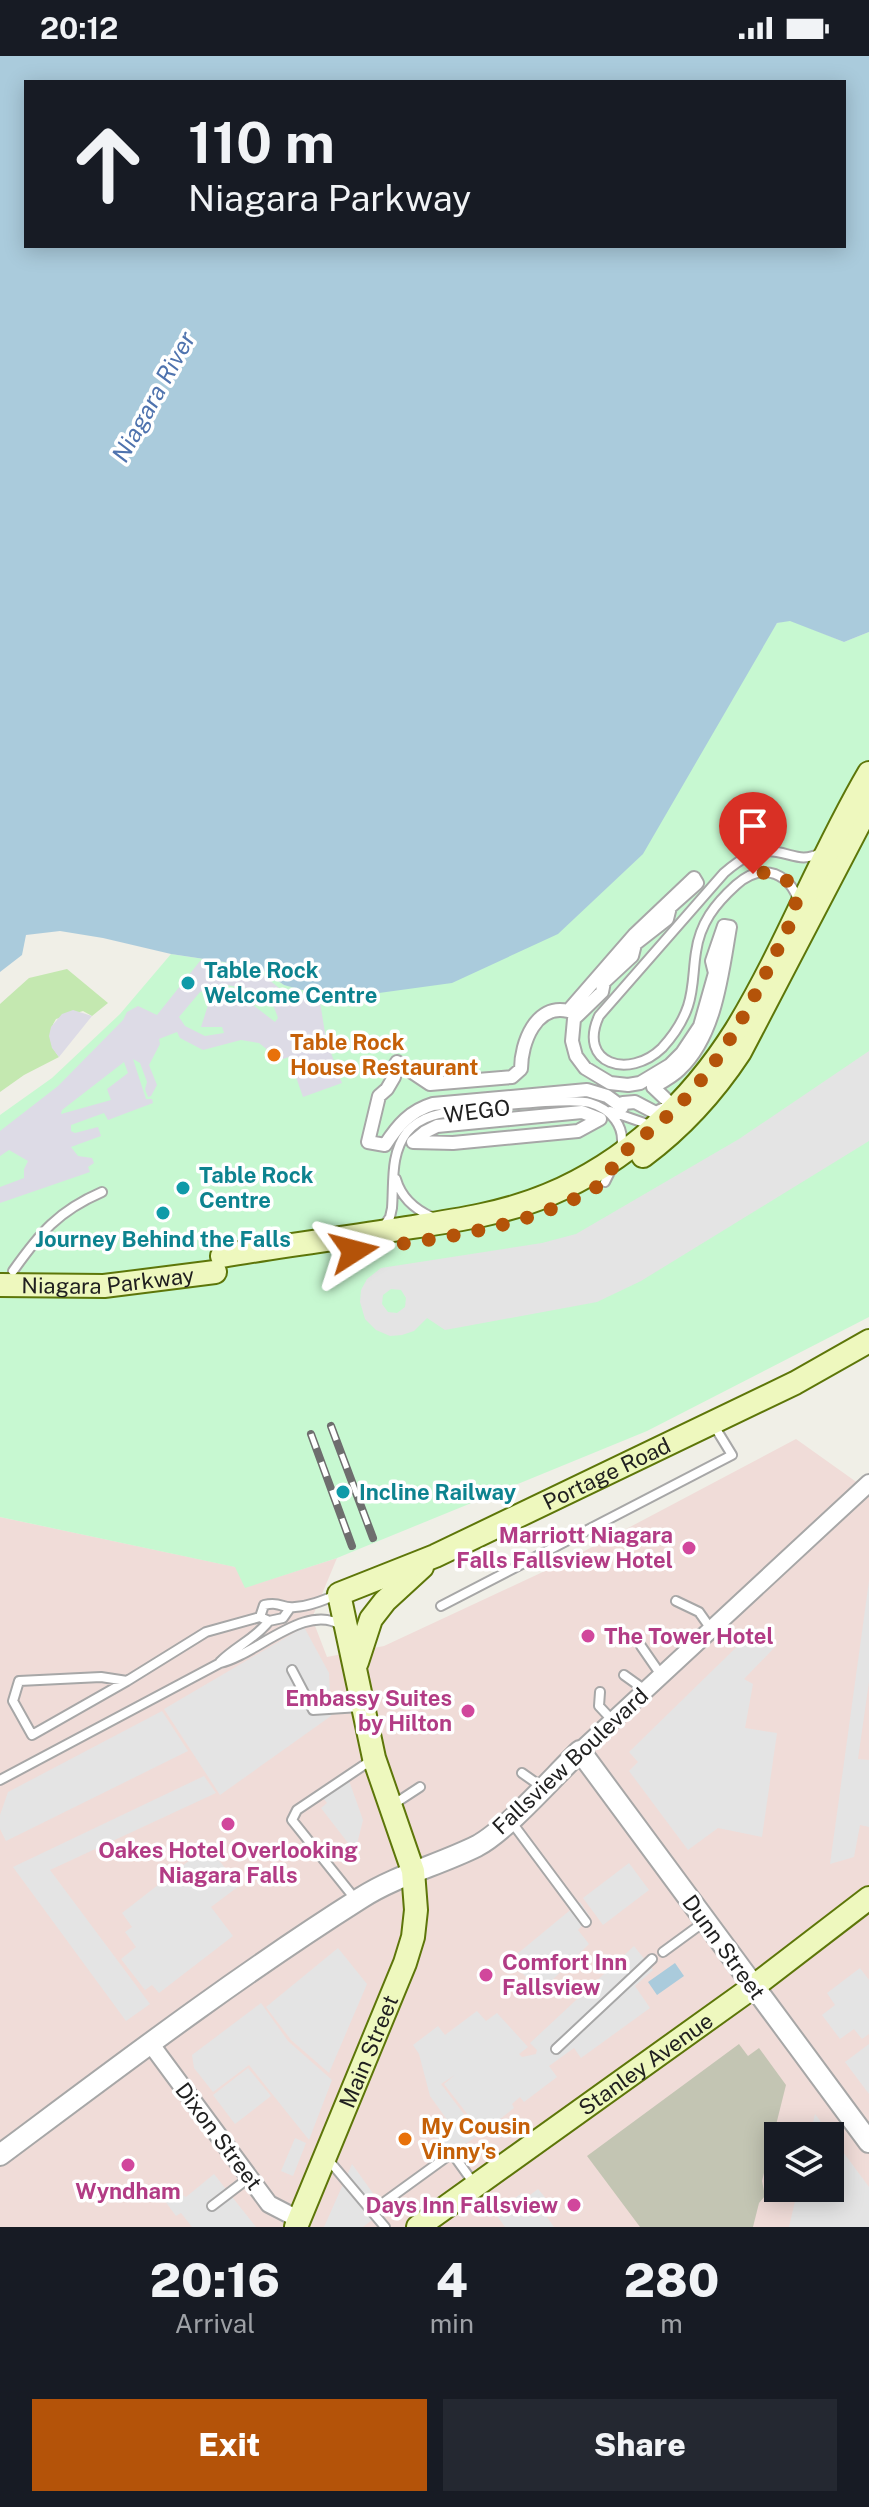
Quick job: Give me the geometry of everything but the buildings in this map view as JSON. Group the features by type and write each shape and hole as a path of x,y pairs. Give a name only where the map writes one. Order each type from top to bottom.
{"main road":[{"name":"Niagara Parkway","path":"4,1275 104,1286 395,1227 463,1234 508,1224 553,1209 600,1177 658,1145 686,1109 738,1027 869,773"},
{"name":"Niagara Parkway","path":"219,1264 395,1227 460,1219 534,1200 600,1177 617,1157 657,1125 715,1089 750,1036 869,805"},
{"name":"Portage Road","path":"339,1594 435,1556 795,1383 869,1341"},
{"path":"356,1666 371,1619 385,1601 435,1556"},
{"path":"339,1594 374,1758 413,1871"},
{"name":"Main Street","path":"297,2223 409,1950 416,1910 413,1871"},
{"name":"Stanley Avenue","path":"418,2227 753,1987 869,1898"}],"street":[{"path":"694,878 697,883 670,907 667,919 635,944 632,956 604,982 602,992 574,1019 572,1026 576,1056 591,1073 616,1085 640,1083 670,1065 700,1026 715,973 712,961 724,926 730,927 722,971 703,1035 681,1069 653,1087 672,1105 662,1111 656,1113 635,1102 623,1103 622,1107 607,1096 587,1090 465,1100 416,1109 396,1128 385,1145 368,1142 379,1096 392,1084 392,1072 397,1062 430,1084 512,1077 521,1069 521,1052 526,1037 538,1020 556,1009 568,1011 635,934 694,878"},
{"path":"582,1112 600,1119 578,1131 453,1143 413,1142 431,1128 444,1125 582,1112"},
{"name":"Fallsview Boulevard","path":"0,2155 150,2043 357,1901 413,1871 479,1845 869,1483"},
{"name":"Dunn Street","path":"580,1751 869,2142"},
{"name":"Dixon Street","path":"150,2043 269,2204 297,2223"}],"lane":[{"path":"791,922 798,900 789,884 776,875 764,872 743,879 717,904 703,923 691,995 680,1024 671,1037 654,1054 636,1064 615,1064 600,1055 594,1033 599,1016 724,873 757,852 776,851 803,859 820,853 830,845"},
{"name":"WEGO","path":"395,1227 394,1173 397,1150 415,1125 428,1117 459,1111 561,1102 595,1104"},
{"path":"595,1104 623,1117 657,1125"},
{"path":"595,1104 607,1110 619,1127 623,1140 617,1157"},
{"path":"595,1104 609,1119 617,1138 600,1177"},
{"path":"623,1117 636,1120 686,1109"},
{"path":"394,1173 404,1196 422,1213 460,1219"},
{"path":"4,1275 42,1231 80,1202 102,1192"},
{"path":"441,1606 732,1455 712,1423"},
{"path":"220,1663 231,1651 257,1636 264,1619 264,1605 277,1602 290,1608 339,1594"},
{"path":"676,1601 699,1612 711,1629"},
{"path":"127,1681 101,1677 19,1681 13,1701 32,1735 127,1681 206,1632 264,1619 283,1618 290,1608"},
{"path":"0,1780 220,1663 236,1660 307,1620 322,1618 337,1622 349,1632"},
{"path":"641,1646 661,1675"},
{"path":"292,1670 313,1710 364,1707"},
{"path":"624,1675 645,1690"},
{"path":"600,1692 599,1706 612,1720"},
{"path":"357,1901 292,1820 297,1810 374,1758"},
{"path":"522,1773 542,1787"},
{"path":"390,1806 420,1787"},
{"path":"509,1819 586,1922"},
{"path":"663,1952 705,1922"},
{"path":"556,2049 652,1959"},
{"path":"372,2211 452,2153 476,2186"},
{"path":"326,2157 385,2227"},
{"path":"212,2206 250,2177"}],"shaded area":[{"path":"200,961 256,969 291,998 320,1002 326,1039 342,1083 303,1097 289,1057 283,1059 279,1048 269,1051 259,1043 241,1040 203,1050 180,1038 177,1032 159,1039 160,1044 149,1065 157,1085 151,1096 148,1097 145,1089 147,1082 140,1063 133,1059 146,1099 152,1099 153,1103 108,1120 104,1113 71,1125 71,1131 75,1133 98,1127 101,1136 71,1147 78,1156 92,1158 94,1163 88,1167 90,1172 0,1203 0,1187 24,1178 28,1161 9,1150 0,1156 0,1131 58,1086 123,1020 127,1012 138,1006 157,1015","holes":["226,985 252,989 274,1007 278,1018 275,1022 248,1001 221,998 218,988","208,989 214,1001 209,1002 201,1027 222,1027 224,1033 205,1036 185,1026 179,1017 200,992","124,1062 128,1073 107,1089 111,1100 61,1114 62,1110"]},
{"path":"73,1010 92,1016 59,1057 52,1048 49,1036 51,1027 62,1014"},
{"path":"869,1051 869,1141 641,1281 597,1302 445,1330 427,1318 414,1331 390,1336 376,1330 365,1319 360,1302 361,1290 367,1279 381,1268 542,1243 576,1234 739,1139","holes":["391,1289 401,1290 406,1298 405,1307 397,1313 388,1312 382,1304 383,1295"]},
{"path":"796,1439 869,1491 869,2227 0,2227 0,1517 236,1567 246,1587 337,1558 312,1618 327,1657 384,1646 562,1563"},
{"path":"869,1581 869,1682 858,1759 869,1760 869,1827 860,1825 854,1857 830,1864"},
{"path":"304,1627 329,1673 331,1716 220,1795 164,1709"},
{"path":"756,1628 774,1648 744,1679 753,1684 745,1728 777,1733 762,1837 718,1828 688,1850 629,1771 638,1762 629,1752"},
{"path":"162,1711 188,1751 6,1841 0,1829 0,1815 8,1792"},
{"path":"346,1772 363,1820 355,1852 321,1808 327,1803 318,1791"},
{"path":"204,1776 216,1793 50,1870 150,2004 126,2021 13,1867"},
{"path":"208,1846 239,1886 211,1907 233,1936 159,1993 152,1985 145,1990 121,1959 136,1947 125,1932 132,1927 122,1913"},
{"path":"629,1863 649,1890 603,1925 583,1898"},
{"path":"580,1902 590,1917 578,1930 589,1944 539,1993 511,1959"},
{"path":"634,1946 653,1970 635,1986 650,2008 581,2058 574,2048 549,2066 557,2077 524,2102 520,2097 512,2104 514,2108 482,2133 444,2084 455,2075 441,2084 479,2134 450,2156 433,2133 448,2121 430,2096 419,2054 413,2045 438,2026 445,2035 477,2011 486,2021 497,2013 528,2047 519,2054 522,2057 536,2054 537,2050 530,2043"},
{"path":"338,1948 367,1984 329,2073 291,2040 266,2007"},
{"path":"860,1968 869,1980 869,2034 862,2039 854,2029 840,2039 822,2015 835,2005 827,1993"},
{"path":"261,2003 288,2041 332,2080 309,2140 249,2065 213,2092 194,2068 192,2055"},
{"path":"739,2044 748,2056 759,2048 786,2085 777,2122 764,2122 764,2197 759,2203 753,2227 640,2227 587,2156"},
{"path":"869,2044 869,2094 845,2062"},
{"path":"248,2068 271,2096 235,2124 213,2095"},
{"path":"295,2138 306,2143 293,2176 281,2171"},
{"path":"844,2153 869,2187 869,2227 789,2227 795,2202 844,2202"},
{"path":"352,2164 385,2210 363,2227 324,2227"},
{"path":"214,2174 256,2227 192,2227 181,2213 176,2216 165,2201 171,2189 186,2197"},
{"path":"538,2189 549,2202 541,2209 554,2227 505,2227 495,2213 522,2193 526,2198"}],"green space":[{"path":"790,620 844,642 869,632 869,1317 647,1431 337,1558 245,1588 235,1567 0,1517 0,1115 52,1078 120,1014 171,954 258,967 284,985 767,638 777,623"},
{"path":"67,969 108,1003 92,1016 83,1011 56,1019 50,1038 59,1057 0,1092 0,1004 29,978"}],"water":[{"name":"Niagara River","path":"0,56 869,56 869,632 844,642 790,621 777,623 643,854 558,934 452,983 335,999 284,985 258,967 171,954 60,931 26,935 22,955 0,972"},
{"path":"675,1963 684,1976 657,1995 648,1982"}],"railway":[{"path":"331,1426 373,1538"},
{"path":"311,1434 352,1546"}],"place":[{"name":"Table Rock Welcome Centre","path":"188,983"},
{"name":"Table Rock House Restaurant","path":"274,1055"},
{"name":"Table Rock Centre","path":"183,1188"},
{"name":"Journey Behind the Falls","path":"163,1213"},
{"name":"Incline Railway","path":"343,1492"},
{"name":"Marriott Niagara Falls Fallsview Hotel","path":"689,1548"},
{"name":"The Tower Hotel","path":"588,1636"},
{"name":"Embassy Suites by Hilton","path":"468,1711"},
{"name":"Oakes Hotel Overlooking Niagara Falls","path":"228,1824"},
{"name":"Comfort Inn Fallsview","path":"486,1975"},
{"name":"My Cousin Vinny's","path":"405,2139"},
{"name":"Wyndham","path":"128,2165"},
{"name":"Days Inn Fallsview","path":"574,2205"}],"route":[{"path":"354,1251 508,1224 553,1209 605,1182 617,1157 681,1104 717,1060 738,1027 791,922 798,905 792,887 776,875 764,872 753,874"}]}
